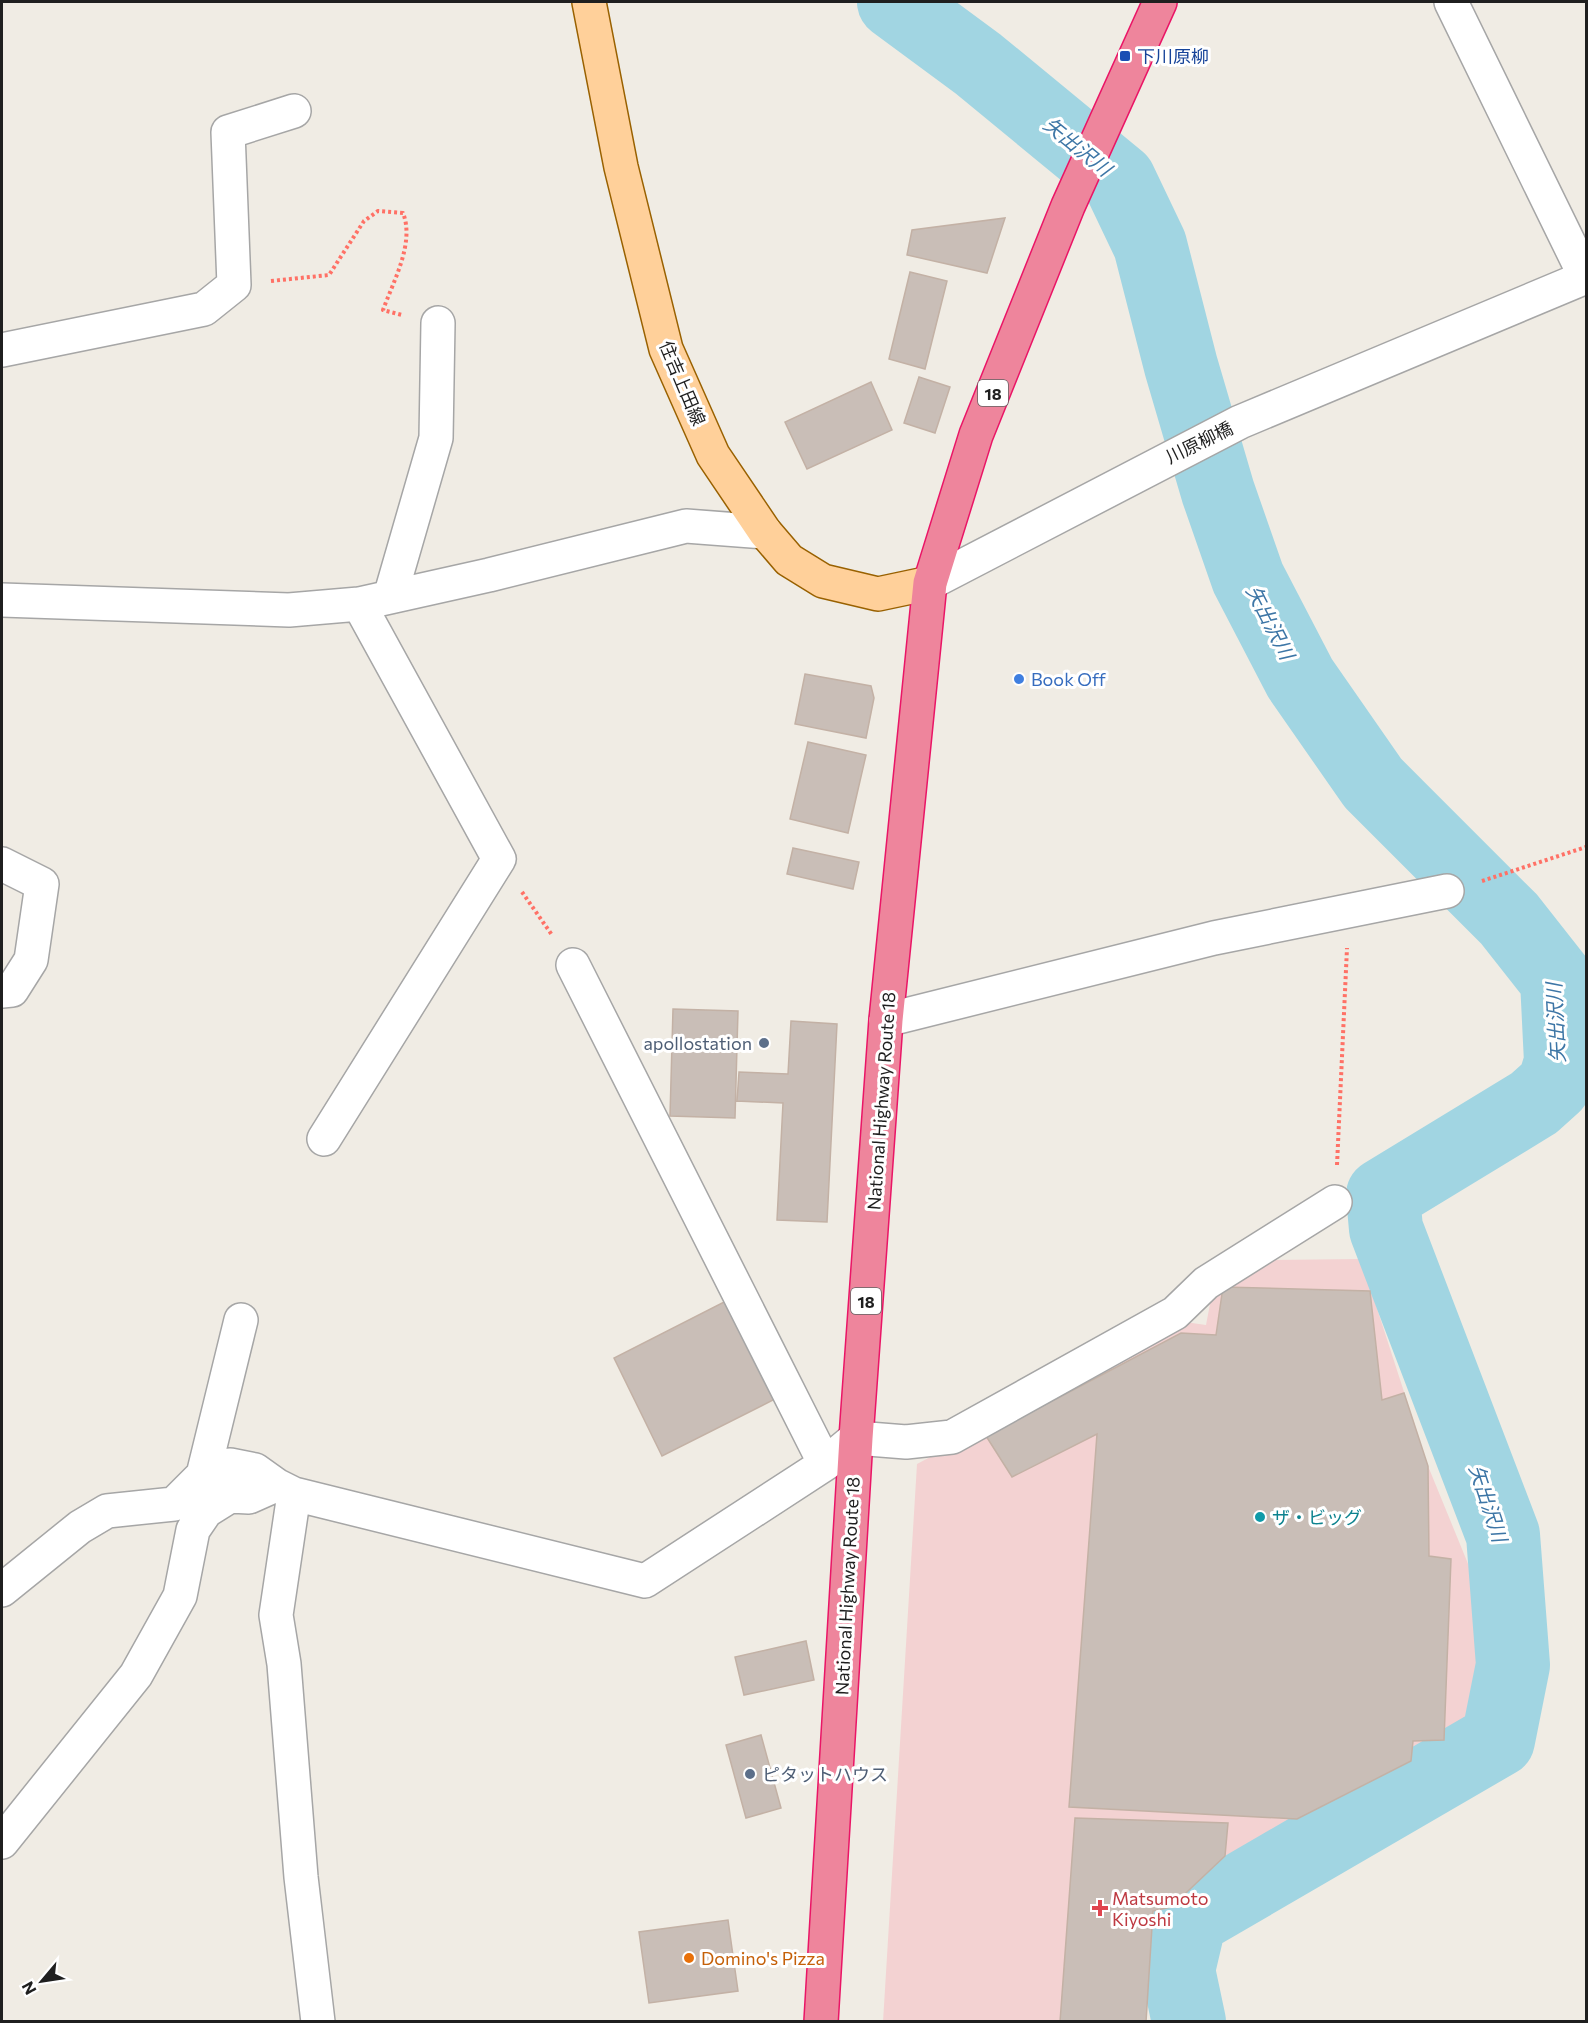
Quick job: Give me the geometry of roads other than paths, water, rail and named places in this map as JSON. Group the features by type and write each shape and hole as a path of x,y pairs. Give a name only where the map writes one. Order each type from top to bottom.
{"highway":[{"name":"National Highway Route 18","path":"821,2022 856,1438 886,1020 930,583 976,435 1068,206 1160,2"}],"main road":[{"name":"住吉上田線","path":"589,2 621,167 666,349 713,455 765,532 789,560 823,580 878,594 930,583"}],"street":[{"path":"1452,2 1586,277"},
{"path":"2,350 204,309 234,285 228,132 294,111"},
{"name":"川原柳橋","path":"930,583 1158,462 1240,422 1586,277"},
{"path":"324,1139 499,859 375,600 436,438 438,323"},
{"path":"2,600 289,610 375,600 489,575 686,526 765,532"},
{"path":"2,864 42,884 32,960 12,990 2,991"},
{"path":"886,1020 1214,938 1447,891"},
{"path":"573,965 825,1464"},
{"path":"2,1590 80,1527 106,1511 174,1504 203,1475 230,1465 255,1470 285,1489 645,1581 825,1464 856,1438 906,1442 952,1437 1174,1313 1206,1283 1335,1202"},
{"path":"203,1475 241,1320"},
{"path":"2,1842 136,1675 180,1596 193,1530 206,1511 230,1496 249,1497 285,1489"},
{"path":"285,1489 276,1615 284,1664 301,1877 318,2022"}],"waterway":[{"name":"矢出沢川","path":"894,2 978,64 1119,180 1150,245 1181,366 1218,492 1248,578 1300,678 1373,783 1509,919 1557,980 1561,1062 1554,1085 1534,1103 1383,1195 1386,1229 1503,1535 1513,1665 1498,1740 1190,1919 1178,1970 1189,2022"}],"place":[{"name":"下川原柳","path":"1125,56"},
{"name":"Book Off","path":"1019,679"},
{"name":"apollostation","path":"764,1043"},
{"name":"ザ・ビッグ","path":"1260,1517"},
{"name":"ピタットハウス","path":"750,1774"},
{"name":"Matsumoto Kiyoshi","path":"1100,1908"},
{"name":"Domino's Pizza","path":"689,1958"}]}
